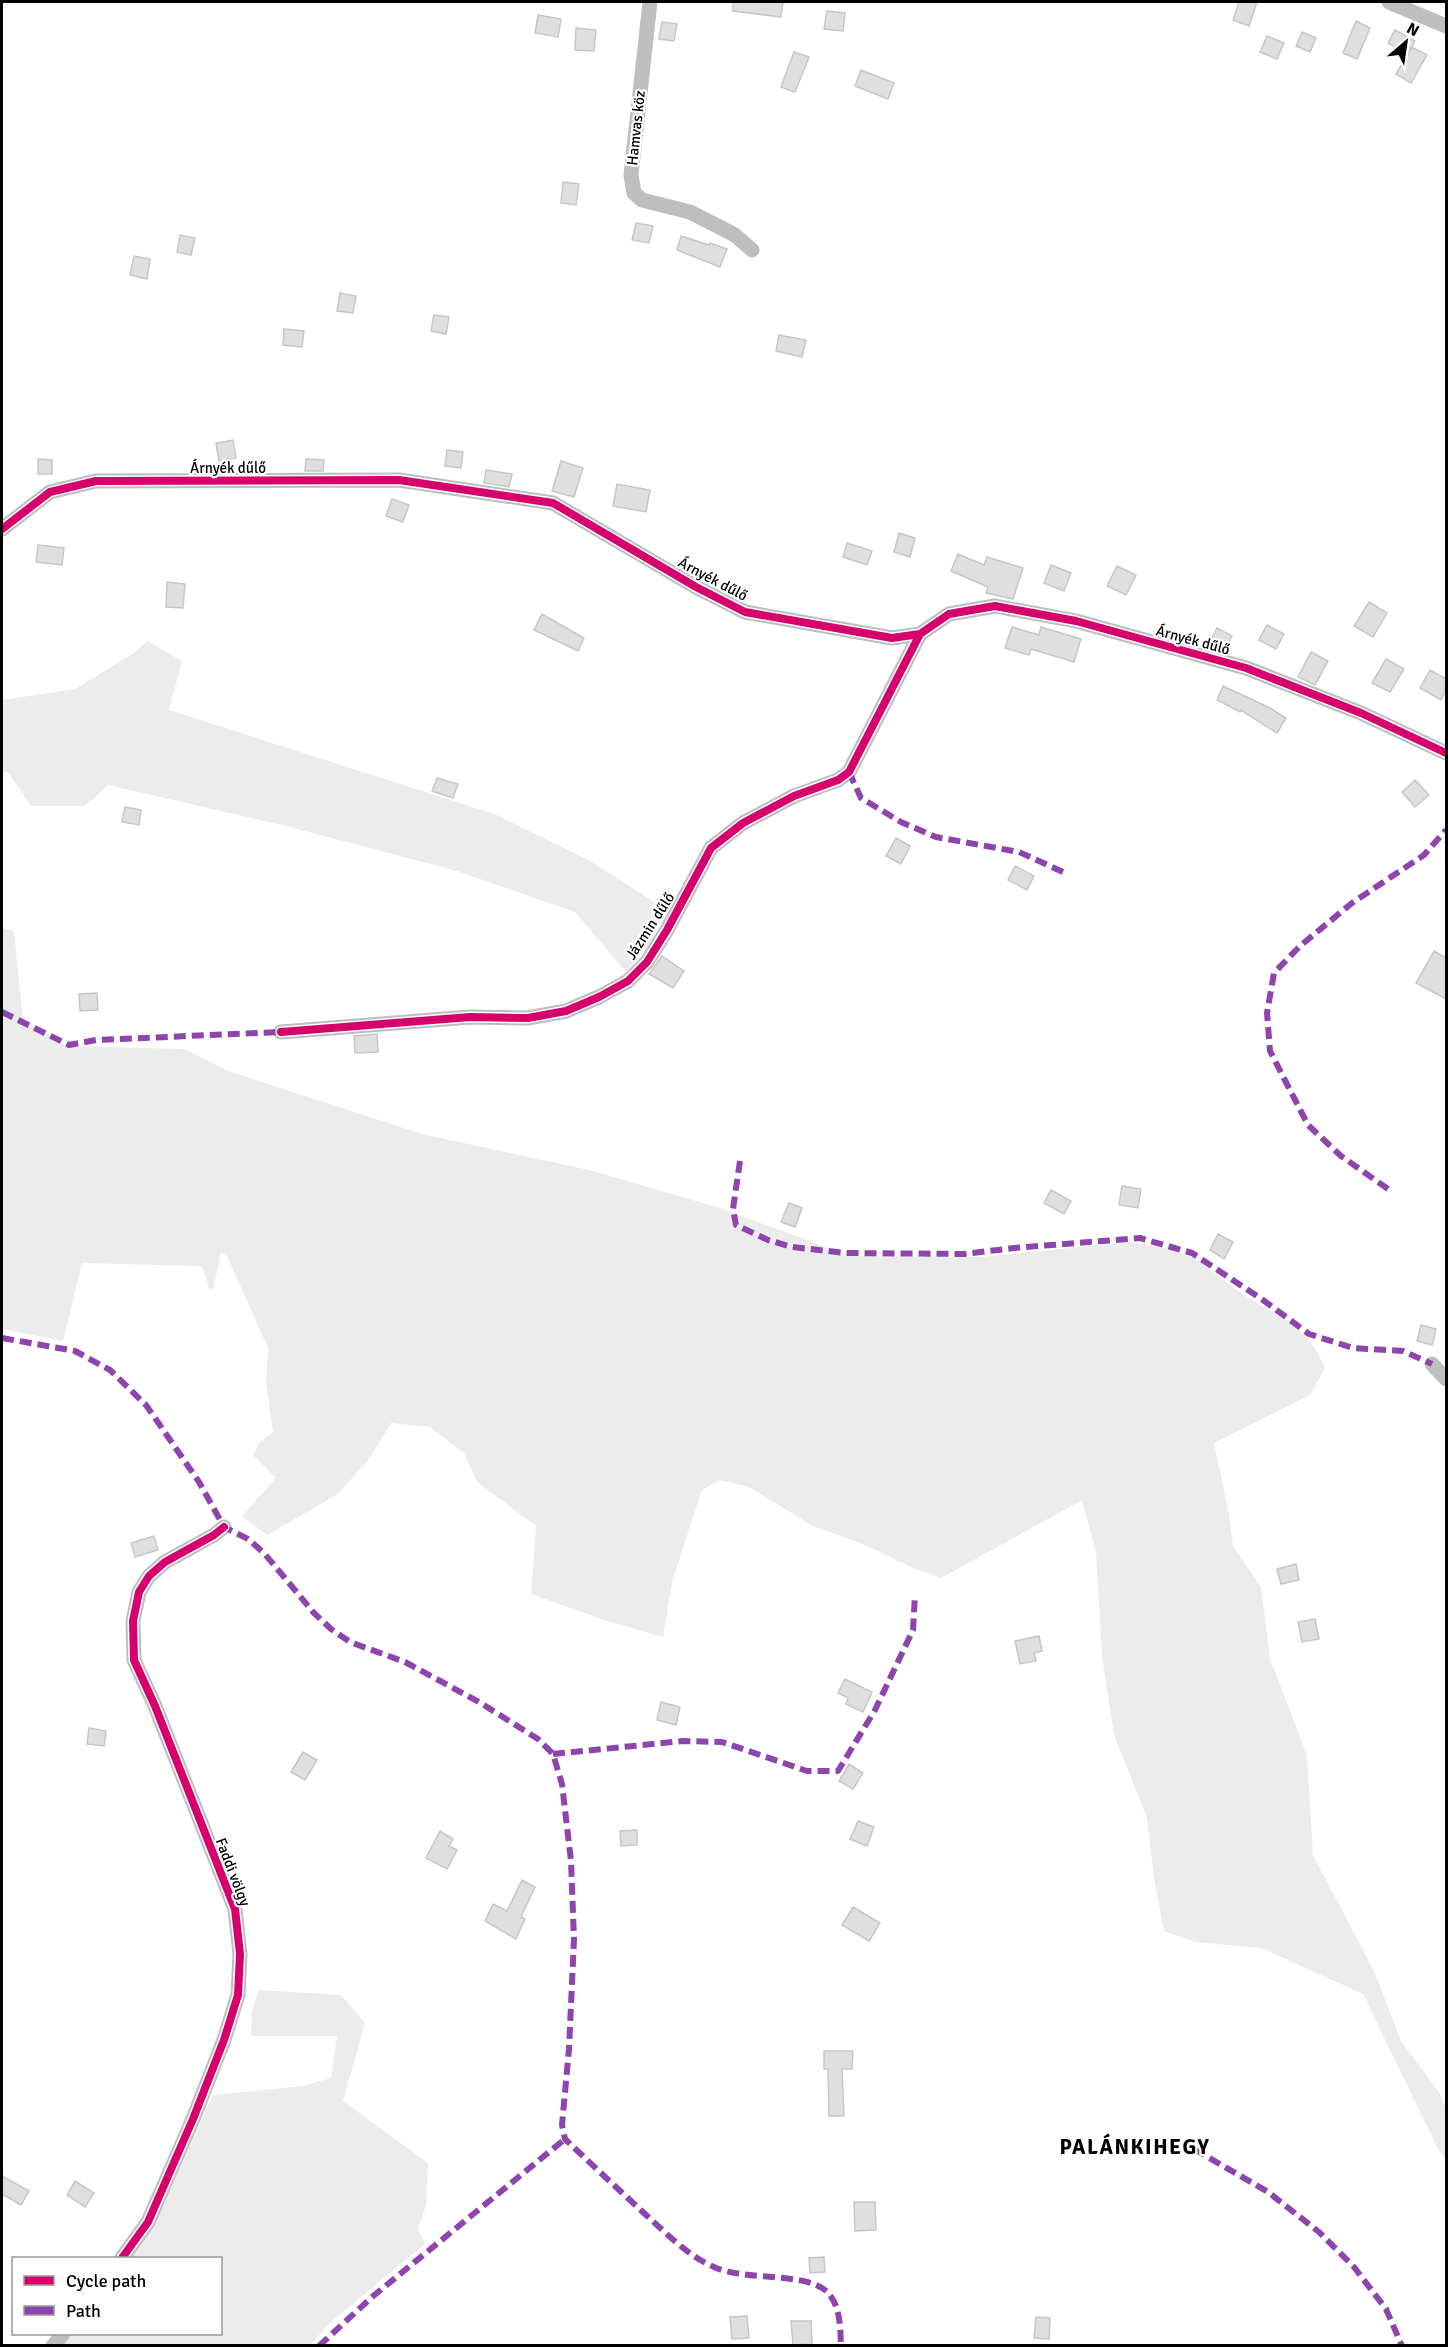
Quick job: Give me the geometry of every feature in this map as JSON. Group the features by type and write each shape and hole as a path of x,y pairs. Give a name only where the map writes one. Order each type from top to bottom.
{"street":[{"name":"Hamvas köz","path":"650,2 631,175 634,193 642,200 690,212 735,235 752,250"},
{"path":"1389,2 1446,26"},
{"name":"Árnyék dűlő","path":"2,529 50,492 96,481 399,480 553,504 696,587 745,612 892,638 920,634 949,614 995,606 1076,621 1246,668 1361,713 1446,753"},
{"name":"Jázmin dűlő","path":"280,1032 470,1017 528,1018 566,1011 599,997 627,981 647,962 711,848 743,823 794,796 838,780 849,772 920,634"},
{"path":"1432,1364 1446,1379"},
{"name":"Faddi völgy","path":"123,2257 152,2211 213,2070 238,1995 240,1954 235,1910 135,1660 133,1621 139,1592 149,1576 165,1562 224,1527"}],"shaded area":[{"path":"147,641 182,661 169,710 497,815 590,861 665,909 652,941 626,972 575,912 457,871 286,826 108,785 85,806 31,806 8,772 2,772 2,700 75,689 137,651"},
{"path":"2,928 14,931 23,1020 66,1046 184,1049 228,1071 422,1134 589,1170 720,1208 850,1256 982,1257 1129,1242 1166,1248 1200,1262 1241,1293 1290,1322 1308,1340 1325,1368 1310,1395 1214,1443 1229,1514 1233,1546 1261,1587 1270,1659 1307,1755 1313,1855 1374,1971 1401,2041 1439,2092 1446,2109 1446,2159 1439,2151 1363,1994 1262,1948 1195,1942 1164,1931 1154,1878 1147,1818 1114,1735 1102,1656 1096,1552 1082,1500 941,1578 911,1567 863,1544 813,1526 749,1487 720,1480 702,1490 672,1582 663,1637 607,1621 531,1594 536,1526 477,1482 464,1453 430,1427 391,1423 369,1459 338,1494 267,1535 242,1516 276,1478 253,1455 259,1443 273,1432 266,1383 268,1348 227,1256 221,1253 213,1290 209,1289 201,1266 82,1263 63,1341 2,1329"},
{"path":"259,1990 341,1995 365,2023 343,2101 428,2163 426,2205 418,2229 425,2244 332,2321 310,2345 60,2346 69,2335 222,2335 222,2257 127,2257 163,2206 213,2095 303,2086 331,2078 337,2036 251,2036 252,2011"}],"building":[{"path":"733,2 783,2 781,17 733,11"},
{"path":"1239,2 1257,2 1249,26 1233,20"},
{"path":"827,11 845,13 843,31 824,29"},
{"path":"538,15 561,19 558,37 535,33"},
{"path":"1356,21 1370,28 1357,59 1343,53"},
{"path":"662,22 677,24 674,41 659,39"},
{"path":"576,28 596,30 594,51 575,50"},
{"path":"1395,30 1415,41 1408,54 1388,43"},
{"path":"1302,32 1316,38 1310,52 1296,46"},
{"path":"1267,36 1284,43 1277,59 1260,52"},
{"path":"1412,47 1427,55 1411,83 1396,74"},
{"path":"794,52 809,57 795,92 781,87"},
{"path":"861,70 894,83 888,99 855,86"},
{"path":"563,182 579,184 576,205 561,203"},
{"path":"636,223 653,226 649,243 632,240"},
{"path":"180,235 195,238 191,255 177,252"},
{"path":"681,236 727,249 720,267 677,250"},
{"path":"134,256 150,259 147,279 130,275"},
{"path":"340,293 356,296 353,313 337,311"},
{"path":"434,315 449,317 446,334 431,331"},
{"path":"284,329 304,331 302,347 283,345"},
{"path":"779,335 806,340 802,357 776,351"},
{"path":"233,440 236,458 219,461 216,443"},
{"path":"447,450 463,452 461,468 445,466"},
{"path":"38,459 52,460 52,474 38,474"},
{"path":"306,459 324,460 323,471 305,471"},
{"path":"561,461 583,468 574,497 552,491"},
{"path":"486,470 512,474 509,487 484,483"},
{"path":"617,484 650,490 646,512 613,506"},
{"path":"392,499 409,505 403,522 386,516"},
{"path":"899,533 915,538 910,557 894,552"},
{"path":"847,543 872,551 867,565 843,557"},
{"path":"38,545 64,548 62,565 36,562"},
{"path":"958,554 984,565 987,557 1023,568 1013,599 986,593 988,587 951,571"},
{"path":"1051,565 1071,573 1064,591 1044,583"},
{"path":"1117,566 1136,575 1126,595 1107,586"},
{"path":"167,582 185,584 183,608 166,607"},
{"path":"1369,602 1387,613 1373,637 1354,626"},
{"path":"542,614 584,638 578,651 534,630"},
{"path":"1267,625 1284,634 1276,649 1259,640"},
{"path":"1012,627 1039,635 1041,627 1081,639 1074,662 1031,649 1029,655 1005,648"},
{"path":"1217,628 1232,636 1223,652 1207,647"},
{"path":"1311,652 1328,661 1315,685 1298,677"},
{"path":"1386,659 1404,669 1390,692 1372,683"},
{"path":"1430,670 1446,679 1446,689 1441,700 1420,688"},
{"path":"1223,686 1286,718 1277,733 1241,710 1240,712 1217,700"},
{"path":"437,778 458,784 453,798 432,791"},
{"path":"1415,780 1429,795 1415,807 1402,792"},
{"path":"125,807 141,810 139,825 122,822"},
{"path":"896,838 910,846 901,864 886,856"},
{"path":"1015,866 1034,876 1027,890 1008,880"},
{"path":"1434,951 1446,958 1446,999 1416,983"},
{"path":"662,956 684,971 673,988 649,974"},
{"path":"97,993 98,1010 80,1011 79,994"},
{"path":"377,1034 378,1052 355,1053 354,1036"},
{"path":"1122,1186 1141,1189 1138,1208 1119,1205"},
{"path":"1051,1190 1071,1201 1064,1214 1044,1203"},
{"path":"789,1203 802,1208 795,1227 781,1222"},
{"path":"1218,1234 1233,1242 1224,1259 1210,1250"},
{"path":"1421,1325 1436,1329 1432,1345 1417,1341"},
{"path":"154,1536 158,1550 135,1557 131,1543"},
{"path":"1296,1564 1299,1580 1281,1584 1277,1569"},
{"path":"1315,1619 1319,1639 1302,1642 1298,1622"},
{"path":"1039,1636 1042,1651 1034,1653 1036,1661 1020,1664 1015,1641"},
{"path":"845,1679 872,1692 863,1712 846,1704 848,1698 838,1693"},
{"path":"661,1702 680,1707 676,1725 657,1720"},
{"path":"89,1728 106,1731 104,1746 87,1744"},
{"path":"303,1752 317,1760 305,1780 291,1772"},
{"path":"849,1764 863,1773 853,1789 839,1781"},
{"path":"858,1821 874,1827 867,1846 850,1839"},
{"path":"637,1830 637,1845 621,1846 620,1831"},
{"path":"440,1831 453,1839 449,1846 457,1850 447,1869 426,1858"},
{"path":"522,1880 535,1887 521,1917 525,1919 516,1939 485,1921 493,1904 507,1911"},
{"path":"853,1907 880,1923 869,1941 842,1925"},
{"path":"824,2051 853,2051 852,2069 842,2069 844,2116 829,2116 828,2069 824,2069"},
{"path":"2,2176 29,2191 21,2205 2,2194"},
{"path":"75,2181 94,2193 85,2207 67,2195"},
{"path":"854,2202 875,2202 876,2230 855,2231"},
{"path":"824,2257 825,2272 810,2273 809,2258"},
{"path":"747,2316 749,2338 732,2339 730,2317"},
{"path":"1036,2317 1050,2318 1049,2339 1034,2338"},
{"path":"791,2321 811,2321 812,2344 793,2345"}],"marked path":[{"path":"849,772 861,798 901,822 936,837 1019,852 1063,872"},
{"path":"1388,1189 1341,1156 1308,1125 1270,1051 1267,1013 1274,973 1300,946 1352,903 1424,855 1446,830"},
{"path":"2,1012 69,1045 96,1040 281,1032"},
{"path":"740,1161 733,1209 736,1225 768,1240 792,1247 846,1253 964,1254 1140,1238 1192,1253 1309,1334 1353,1348 1403,1351 1432,1364"},
{"path":"2,1338 75,1351 110,1370 146,1405 199,1482 224,1527 248,1539 264,1553 314,1613 331,1629 350,1642 405,1662 479,1702 538,1739 553,1754 562,1784 571,1861 574,1939 569,2049 562,2125 565,2139 669,2236 704,2262 741,2274 815,2284 825,2290 837,2309 841,2346"},
{"path":"553,1754 683,1741 722,1742 807,1771 838,1771 875,1710 913,1630 915,1595"},
{"path":"319,2346 372,2297 565,2139"},
{"path":"1194,2149 1268,2192 1319,2232 1354,2267 1386,2309 1402,2346"}],"cycle path":[{"path":"2,529 50,492 96,481 399,480 553,503 696,587 745,612 892,638 920,634 949,614 995,606 1076,621 1246,668 1361,713 1446,753"},
{"path":"281,1032 470,1017 528,1018 566,1011 628,981 647,962 667,930 711,848 743,823 794,796 838,780 849,772 920,634"},
{"path":"123,2257 148,2222 193,2119 224,2040 238,1995 240,1954 235,1909 155,1706 134,1660 133,1621 139,1592 149,1576 165,1562 224,1527"}],"district":[{"name":"PALÁNKIHEGY","path":"1135,2147"}]}
